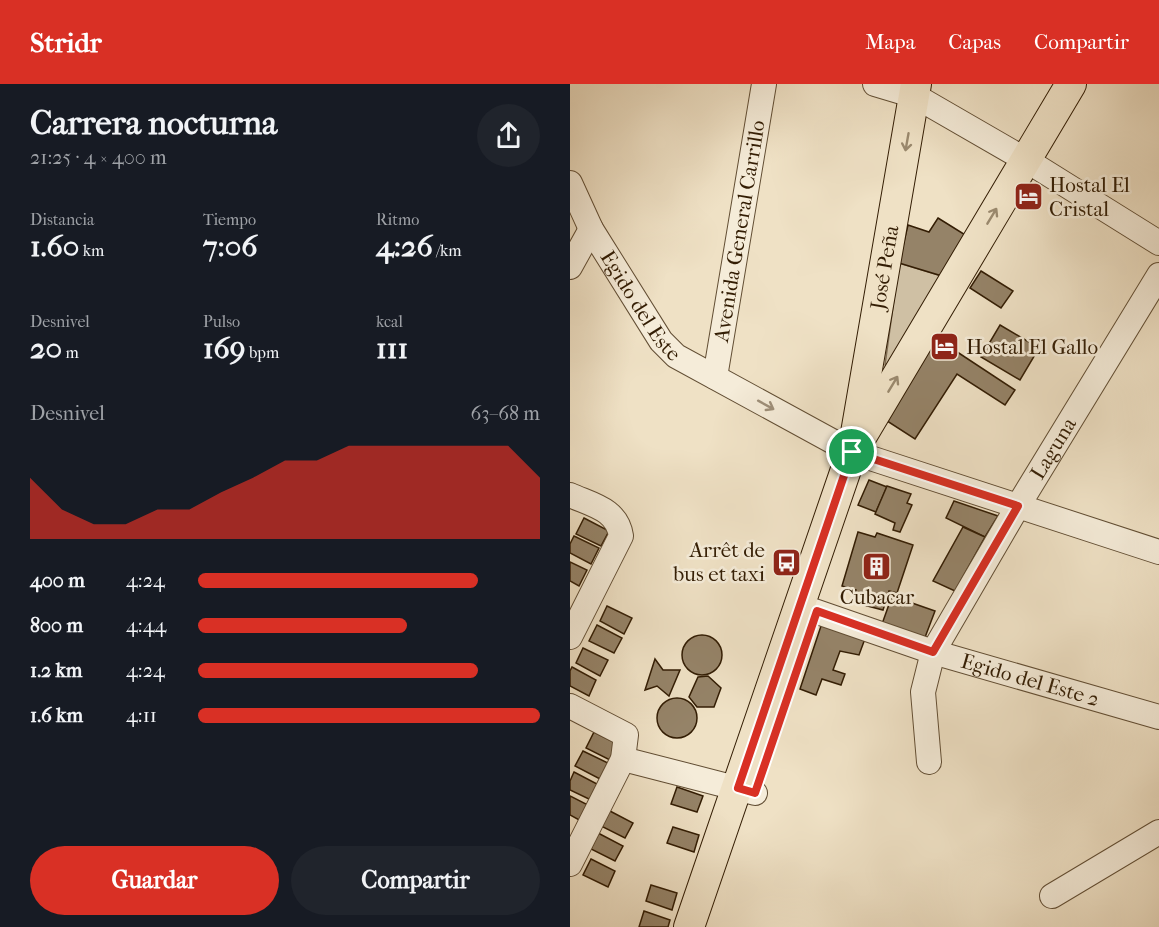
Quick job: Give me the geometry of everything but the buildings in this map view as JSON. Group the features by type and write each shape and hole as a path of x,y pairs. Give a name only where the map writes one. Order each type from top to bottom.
{"main road":[{"path":"689,927 746,790 809,608 852,452 1071,84"},
{"name":"José Peña","path":"852,452 915,90"},
{"path":"708,927 746,790"}],"street":[{"name":"Avenida General Carrillo","path":"715,377 764,84"},
{"path":"876,84 915,90 1159,243"},
{"name":"Egido del Este","path":"570,183 591,229 661,341 676,356 852,452 1159,552"},
{"path":"570,267 591,229"},
{"name":"Laguna","path":"929,762 923,692 933,652 1018,506 1159,275"},
{"path":"570,495 611,514 619,524 621,536 570,637"},
{"name":"Egido del Este 2","path":"809,608 933,652 1159,717"},
{"path":"570,706 626,735 623,759 570,864"},
{"path":"623,759 746,790"},
{"path":"1052,896 1159,832"}],"shaded area":[{"path":"899,263 942,276 891,366 885,365"}],"place":[{"name":"Hostal El Cristal","path":"1028,197"},
{"name":"Hostal El Gallo","path":"945,347"},
{"name":"Arrêt de bus et taxi","path":"786,562"},
{"name":"Cubacar","path":"877,566"}],"route":[{"path":"852,452 1018,506 933,652 817,611 755,793 738,788 826,529 852,452"}]}
